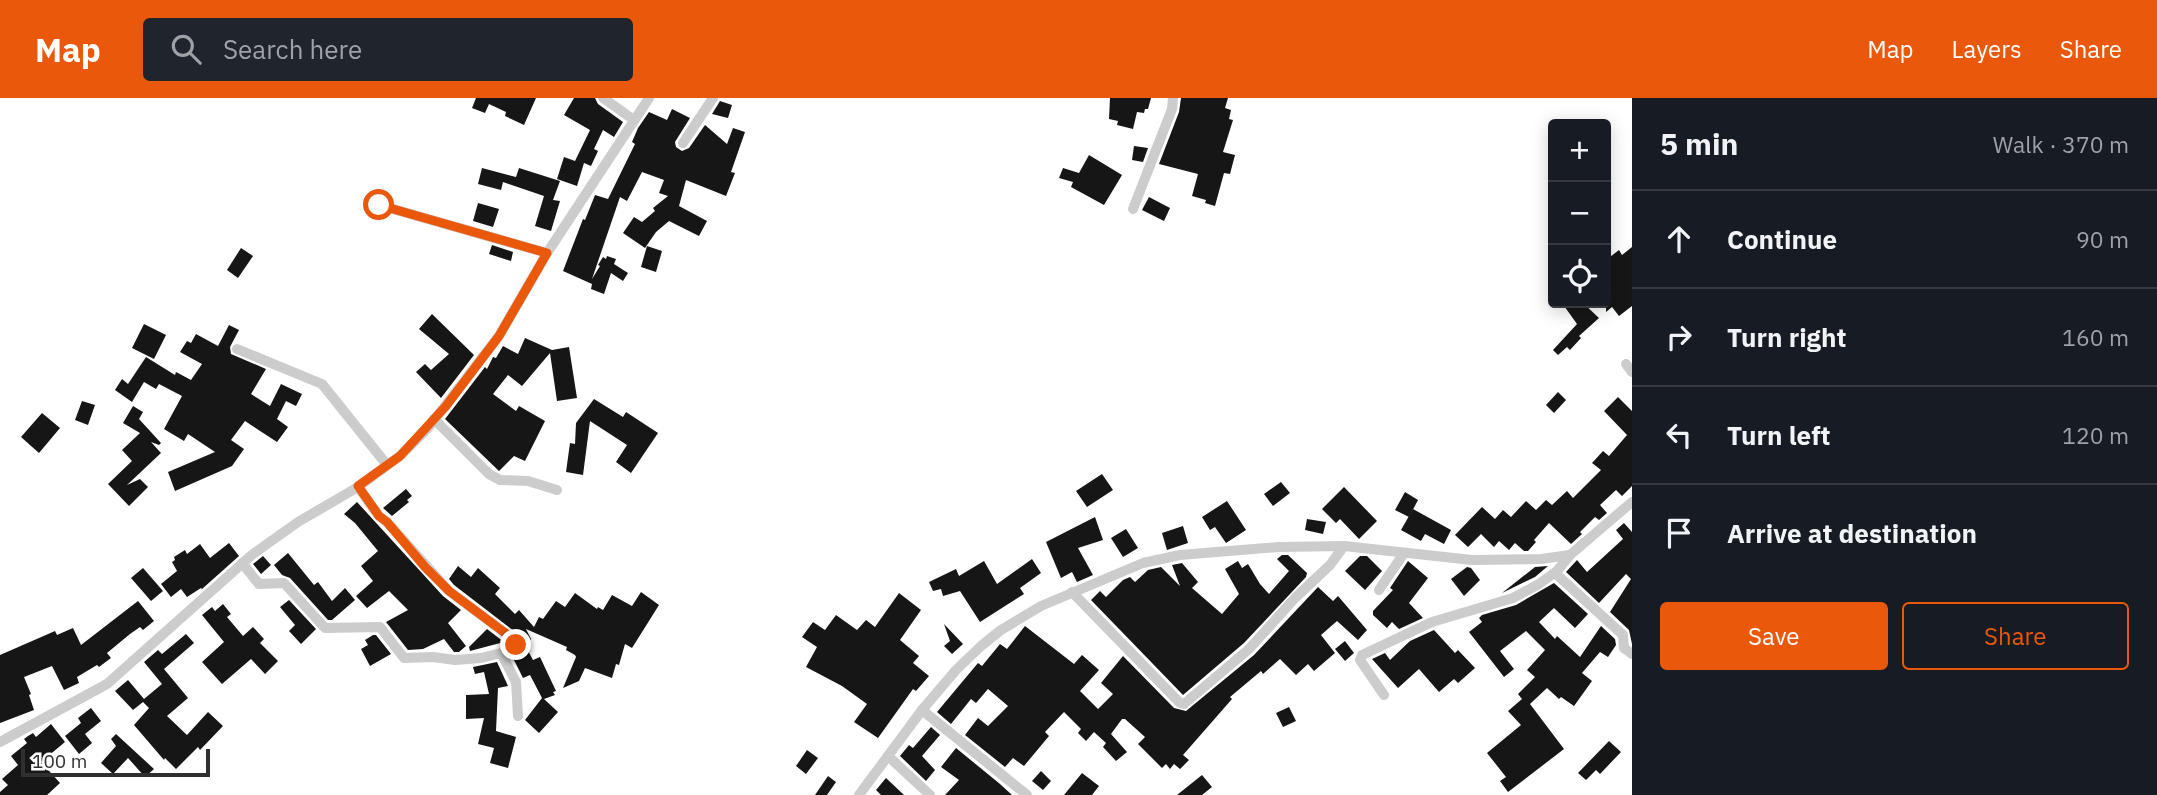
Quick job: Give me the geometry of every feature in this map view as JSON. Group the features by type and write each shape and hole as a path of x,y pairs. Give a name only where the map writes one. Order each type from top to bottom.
{"street":[{"path":"603,98 634,120"},
{"path":"0,742 107,684 243,563 298,522 358,486 400,456 434,419 499,336 547,253 649,98"},
{"path":"683,143 713,98"},
{"path":"1133,209 1173,98"},
{"path":"379,205 547,253"},
{"path":"237,349 321,384 387,465"},
{"path":"434,419 489,474 500,480 527,481 557,489"},
{"path":"243,563 259,584 284,583 325,628 380,627 404,658 481,658 501,653 516,645 516,642 436,579 379,516 358,486"},
{"path":"1384,695 1360,660 1361,656 1432,622 1513,598 1555,573 1570,555 1632,502"},
{"path":"859,795 922,710 956,670 990,638 1041,606 1143,563 1163,557 1279,547 1344,546 1472,560 1541,559 1570,555"},
{"path":"1072,592 1180,703 1184,704 1249,649 1295,598 1330,565 1344,546"},
{"path":"1379,590 1404,553"},
{"path":"1555,573 1623,635 1624,648 1632,654"},
{"path":"501,653 518,686 518,716"},
{"path":"922,710 1027,795"},
{"path":"888,757 930,795"}],"building":[{"path":"476,98 536,98 524,125 489,104 485,113 472,108"},
{"path":"574,98 595,98 598,104 623,122 614,137 603,130 594,149 598,151 591,166 584,163 577,186 557,179 564,157 575,161 590,130 564,115"},
{"path":"1110,98 1151,98 1144,113 1137,112 1133,129 1117,125 1118,121 1109,119"},
{"path":"1181,98 1228,98 1225,108 1231,110 1229,119 1233,120 1223,152 1235,155 1230,174 1224,173 1215,206 1192,196 1198,174 1159,164 1179,112"},
{"path":"720,101 732,105 728,118 712,114"},
{"path":"672,109 690,118 675,142 676,147 682,151 689,148 705,125 727,144 733,128 745,132 726,196 686,180 679,206 707,221 699,236 669,221 656,232 645,248 623,233 634,217 642,222 655,211 653,208 668,196 659,193 664,180 642,172 627,201 620,197 592,279 603,257 606,259 607,256 616,259 614,264 628,273 623,281 611,273 604,294 591,289 592,284 563,271 583,219 585,220 595,195 608,199 635,144 632,142 638,128 649,112 667,120"},
{"path":"1134,146 1148,148 1143,162 1132,160"},
{"path":"1089,155 1122,175 1104,205 1071,187 1073,182 1059,178 1063,168 1079,173"},
{"path":"482,168 516,177 519,168 560,181 553,200 560,201 551,231 535,226 544,196 503,182 501,190 478,184"},
{"path":"1149,197 1170,208 1164,221 1142,210"},
{"path":"478,203 499,209 493,227 473,221"},
{"path":"492,245 513,252 511,261 489,254"},
{"path":"647,246 662,251 656,272 641,267"},
{"path":"1632,247 1632,306 1619,316 1611,308 1611,256 1619,250 1622,255"},
{"path":"241,248 253,256 238,278 227,270"},
{"path":"1566,308 1588,308 1599,318 1579,336 1581,338 1570,350 1567,347 1558,355 1553,350 1577,324"},
{"path":"432,314 474,355 441,398 416,372 425,364 431,370 449,354 419,329"},
{"path":"144,324 166,335 154,359 132,348"},
{"path":"229,325 239,330 230,347 231,354 266,369 251,394 270,406 281,384 302,394 296,406 286,401 277,419 288,427 277,442 245,421 231,440 244,449 232,466 175,491 168,472 215,452 188,434 184,441 164,429 182,396 159,384 156,389 144,382 132,402 115,390 122,379 128,384 146,357 175,375 176,372 191,380 202,364 180,352 187,341 191,343 196,334 218,346"},
{"path":"525,338 552,350 569,347 577,398 557,401 550,353 522,386 508,375 493,394 516,411 519,406 545,421 525,461 514,456 499,471 445,419 503,346 518,354"},
{"path":"1558,392 1566,400 1554,413 1546,405"},
{"path":"1618,397 1632,411 1632,486 1622,496 1616,490 1600,505 1607,513 1599,520 1595,517 1571,544 1549,523 1528,551 1515,543 1509,550 1499,541 1494,547 1481,534 1468,547 1455,535 1482,507 1495,519 1503,510 1511,517 1526,501 1536,510 1546,500 1552,505 1567,491 1573,498 1601,470 1592,463 1603,451 1609,456 1627,435 1604,411"},
{"path":"594,399 623,417 626,412 658,433 631,473 616,462 627,445 590,421 583,475 566,472 570,443 575,444 576,423"},
{"path":"82,401 95,405 88,425 75,420"},
{"path":"133,406 143,412 139,419 161,443 159,445 151,442 161,453 127,485 140,479 148,487 129,506 108,484 132,461 122,450 140,433 123,423"},
{"path":"42,413 60,428 39,453 21,437"},
{"path":"1102,474 1113,490 1087,507 1076,491"},
{"path":"1281,482 1290,493 1273,506 1264,494"},
{"path":"1344,487 1377,521 1359,539 1340,519 1336,523 1322,509"},
{"path":"406,489 412,496 407,500 409,502 392,516 383,508"},
{"path":"1405,492 1418,500 1409,517 1395,510"},
{"path":"1227,501 1246,530 1226,543 1215,527 1210,530 1202,517"},
{"path":"357,502 443,596 461,610 448,623 466,646 459,652 454,652 444,639 423,649 408,650 386,622 408,610 389,591 367,608 356,596 373,581 361,566 378,551 344,514"},
{"path":"1413,509 1451,530 1444,544 1425,534 1421,541 1401,530"},
{"path":"1095,517 1103,540 1078,548 1093,575 1077,582 1072,572 1061,578 1046,542"},
{"path":"1307,519 1326,522 1323,534 1305,530"},
{"path":"1624,523 1632,532 1632,644 1629,630 1610,612 1631,579 1626,574 1599,603 1566,572 1577,560 1587,572 1623,539 1616,530"},
{"path":"1183,526 1188,543 1167,550 1162,533"},
{"path":"1126,529 1138,548 1123,557 1111,538"},
{"path":"229,543 239,556 202,589 187,597 181,589 171,597 161,584 177,571 172,562 174,557 185,550 187,554 200,544 210,558"},
{"path":"288,553 314,585 318,582 332,601 345,588 355,600 332,620 328,620 290,578 282,575 274,565"},
{"path":"1288,555 1307,573 1306,577 1244,643 1183,695 1091,600 1100,591 1106,597 1123,580 1130,577 1135,582 1148,570 1161,567 1180,586 1172,565 1182,563 1198,582 1192,588 1222,614 1239,594 1225,569 1238,561 1242,568 1248,564 1269,594 1289,571 1277,559"},
{"path":"263,556 271,565 261,574 253,564"},
{"path":"1360,556 1367,556 1382,571 1365,590 1345,571"},
{"path":"1032,559 1041,573 1020,588 1024,594 980,622 960,591 943,596 941,589 933,591 929,582 956,569 959,576 984,561 997,584"},
{"path":"1408,561 1428,578 1409,603 1423,618 1399,629 1392,622 1387,628 1373,615 1373,611 1393,590 1390,588"},
{"path":"458,566 471,577 478,568 500,588 495,594 515,614 519,610 534,627 539,617 543,619 556,601 565,607 575,593 597,609 598,607 603,610 612,595 632,606 641,592 659,605 632,648 625,644 612,678 585,668 579,681 563,688 575,655 566,650 567,647 526,629 531,639 526,647 533,660 540,657 556,691 553,692 555,695 544,699 558,712 539,733 525,720 542,698 530,675 523,678 512,656 522,650 523,638 454,585 449,579"},
{"path":"1548,566 1535,577 1502,593 1535,567"},
{"path":"1467,567 1471,568 1480,580 1464,596 1451,579"},
{"path":"143,568 163,591 151,601 131,578"},
{"path":"1554,583 1588,614 1575,628 1554,608 1539,622 1555,639 1557,636 1580,657 1601,626 1615,639 1616,645 1608,657 1600,652 1582,673 1592,681 1574,706 1561,697 1559,699 1547,688 1530,704 1564,749 1508,792 1500,781 1506,777 1487,753 1521,725 1508,711 1522,699 1518,694 1535,677 1527,670 1545,650 1526,631 1500,651 1514,669 1504,677 1469,632 1482,622 1479,618 1482,615 1516,605"},
{"path":"1318,587 1333,601 1338,596 1367,630 1358,640 1337,621 1321,635 1335,653 1314,671 1308,664 1296,675 1280,659 1263,674 1261,671 1230,697 1232,699 1183,755 1189,760 1180,769 1174,764 1170,769 1166,764 1162,768 1138,744 1145,737 1125,719 1122,719 1111,734 1127,752 1116,761 1103,747 1106,743 1094,732 1086,741 1078,733 1081,729 1064,712 1045,732 1049,736 1024,766 1013,758 1005,767 965,735 978,718 988,726 1008,706 988,689 976,703 971,699 951,724 937,712 978,663 982,666 1000,644 1007,649 1025,626 1074,664 1082,655 1099,670 1080,691 1098,709 1113,694 1101,683 1123,656 1174,708 1186,711 1254,655"},
{"path":"899,593 921,610 900,640 919,656 913,663 929,676 916,691 913,689 878,738 854,722 867,704 842,686 806,667 817,647 802,637 813,622 825,630 836,615 857,630 866,620 875,627"},
{"path":"289,600 316,629 301,644 289,631 295,625 280,607"},
{"path":"138,601 154,621 143,630 140,627 130,634 107,653 111,658 77,677 79,683 64,690 52,666 24,677 34,710 0,723 0,655 55,631 57,635 73,628 81,645"},
{"path":"223,604 231,614 227,617 243,636 253,627 264,639 260,643 278,661 265,674 251,659 222,684 202,662 224,642 202,615 212,607 215,611"},
{"path":"944,624 963,644 952,654 944,646 950,641"},
{"path":"487,629 504,642 470,651 469,647"},
{"path":"1434,630 1455,653 1458,650 1475,668 1458,683 1454,679 1439,692 1419,669 1398,688 1372,659 1385,653 1390,660 1410,641"},
{"path":"186,634 194,643 164,669 188,698 167,716 187,735 208,712 223,726 200,750 198,747 176,769 165,758 164,760 134,725 149,708 143,702 133,710 115,691 128,680 144,699 162,684 144,662 158,650 162,654"},
{"path":"376,635 391,654 370,666 361,649 368,645 365,640"},
{"path":"1345,641 1354,653 1345,661 1335,649"},
{"path":"497,662 508,686 498,688 496,731 516,737 508,768 490,763 494,748 478,744 484,718 466,719 466,695 489,694 484,672 475,674 473,667"},
{"path":"1289,707 1296,721 1283,727 1276,713"},
{"path":"91,708 101,721 85,734 92,743 79,754 65,736 81,723 78,718"},
{"path":"51,724 65,742 41,762 60,783 47,795 0,795 8,785 2,779 18,765 11,756 27,743 24,739 33,733 36,737"},
{"path":"931,727 940,735 922,756 935,770 926,781 900,756 909,745 913,748"},
{"path":"116,734 154,769 145,777 128,758 113,774 101,763 116,746 111,739"},
{"path":"1609,741 1621,752 1600,774 1596,770 1586,780 1578,773"},
{"path":"956,748 1012,795 945,795 959,780 941,767"},
{"path":"807,750 818,758 806,774 796,766"},
{"path":"1041,771 1051,781 1043,790 1032,781"},
{"path":"1082,773 1099,786 1092,795 1064,795"},
{"path":"1202,775 1212,787 1202,795 1177,795"},
{"path":"828,776 836,782 827,795 815,795"},
{"path":"886,778 904,795 881,795 876,790"}],"route":[{"path":"379,205 547,253 499,336 446,406 400,456 358,486 379,516 436,579 516,641 516,645"}]}
